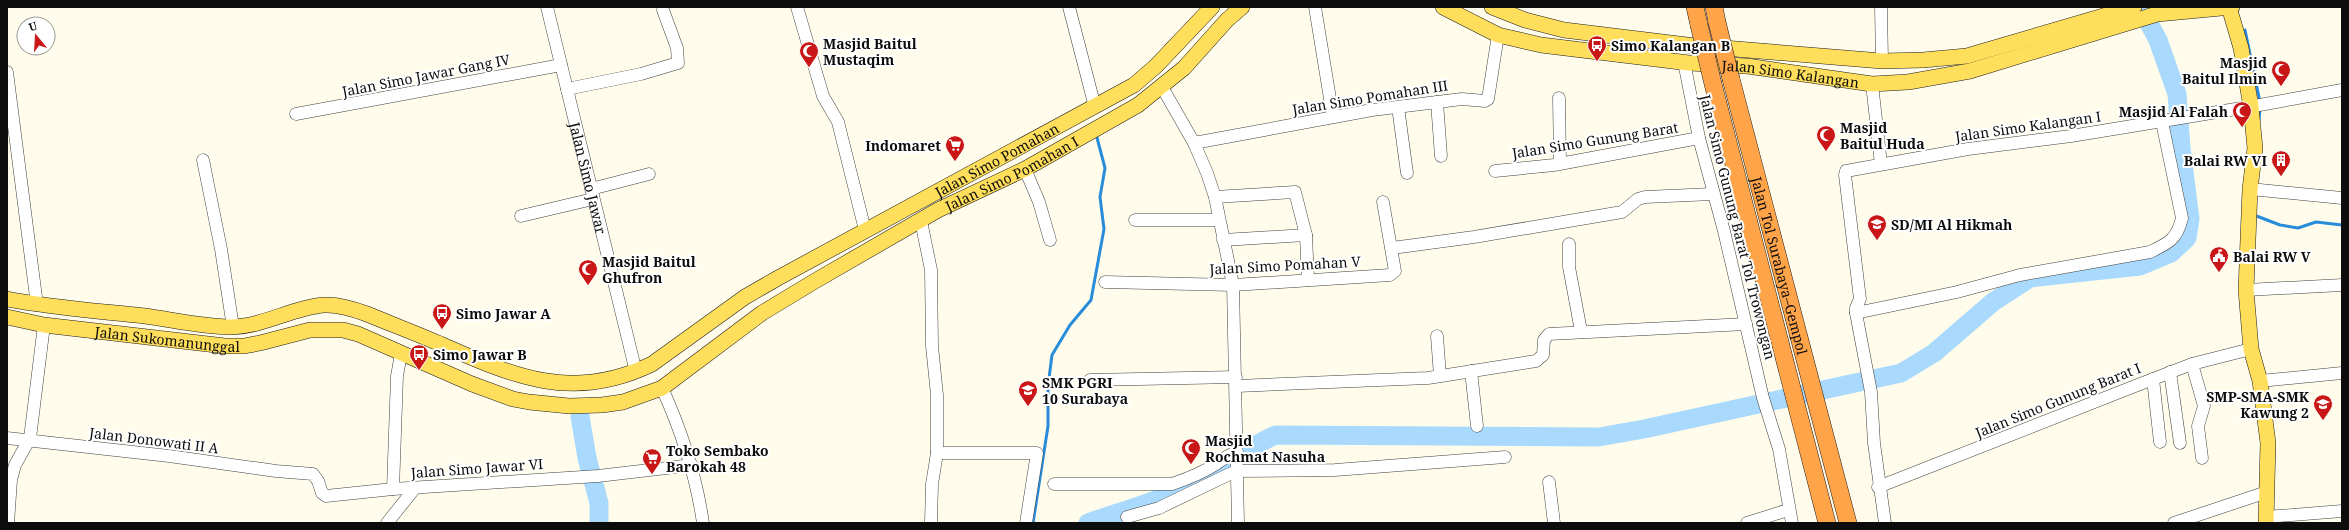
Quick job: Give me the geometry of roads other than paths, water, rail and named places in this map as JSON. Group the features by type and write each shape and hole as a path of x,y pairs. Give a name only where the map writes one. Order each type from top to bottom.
{"highway":[{"name":"Jalan Tol Surabaya–Gempol","path":"1694,7 1827,523"},
{"name":"Jalan Tol Surabaya–Gempol","path":"1715,15 1848,523"}],"main road":[{"name":"Jalan Simo Pomahan","path":"763,286 1134,85 1148,74 1212,7"},
{"name":"Jalan Simo Pomahan I","path":"662,388 768,310 938,210 1025,169 1165,92 1242,7"},
{"name":"Jalan Simo Kalangan","path":"1443,7 1498,35 1541,45 1684,62 1747,66 1872,84 1908,82 1970,71 2136,13"},
{"name":"Jalan Simo Kalangan","path":"1492,7 1525,20 1564,30 1685,45 1882,61 1923,60 1967,56 2136,13"},
{"path":"2136,13 2157,14 2231,11 2258,106 2254,190 2246,290 2251,349 2260,381 2268,443 2266,520"},
{"path":"1967,56 1970,71"},
{"path":"636,372 652,364 709,322 763,286 768,310"},
{"name":"Jalan Sukomanunggal","path":"7,299 37,305 173,320 204,326 233,327 253,325 301,310 324,305 356,310 492,367 536,380 560,384 585,384 636,372"},
{"name":"Jalan Sukomanunggal","path":"7,318 44,325 170,340 244,346 310,330 326,329 358,334 401,354 508,397 548,405 569,406 616,403 662,388"},
{"path":"170,340 173,320"}],"street":[{"name":"Jalan Simo Jawar","path":"547,7 636,372"},
{"path":"797,7 823,96 838,122 865,230"},
{"path":"1069,7 1095,107"},
{"path":"1315,7 1334,117"},
{"path":"1881,7 1882,61"},
{"path":"567,89 641,74 678,63 677,48 663,10"},
{"name":"Jalan Simo Pomahan III","path":"1194,143 1334,117 1398,107 1462,99 1487,100 1498,35"},
{"name":"Jalan Simo Gunung Barat Tol Trowongan","path":"1684,62 1699,138 1724,231 1765,403 1785,478 1788,510 1792,523"},
{"name":"Jalan Simo Jawar Gang IV","path":"296,114 561,65"},
{"path":"7,72 37,305"},
{"path":"1872,84 1881,164"},
{"name":"Jalan Simo Kalangan I","path":"1885,523 1878,487 1871,392 1856,312 1860,299 1846,172 1881,164 1968,149 2071,136 2258,106 2342,90"},
{"path":"1165,92 1194,143 1215,197 1233,285 1238,523"},
{"path":"1559,98 1560,163"},
{"path":"1437,102 1441,156"},
{"path":"1398,107 1407,173"},
{"path":"1856,312 1950,294 2020,275 2150,252 2169,243 2179,231 2182,218 2166,121"},
{"name":"Jalan Simo Gunung Barat","path":"1495,171 1560,163 1699,138"},
{"path":"204,160 221,249 233,327"},
{"path":"1025,169 1039,202 1050,240"},
{"path":"521,216 592,194 649,174"},
{"path":"2254,190 2342,198"},
{"path":"1215,197 1295,192 1306,235 1308,280"},
{"path":"1392,248 1474,237 1622,212 1638,199 1645,197 1713,194"},
{"name":"Jalan Simo Pomahan V","path":"1105,282 1233,285 1393,274 1395,271 1392,248 1383,202"},
{"path":"1135,220 1219,220"},
{"path":"921,221 931,270 932,346 938,427 937,453 932,484 931,523"},
{"path":"1223,240 1306,235"},
{"path":"1569,244 1569,267 1581,332"},
{"path":"2246,290 2342,285"},
{"path":"1090,380 1320,384 1440,376 1536,361 1543,355 1546,336 1581,332 1746,324"},
{"path":"8,523 11,480 15,465 29,441 44,325"},
{"path":"1437,336 1440,376"},
{"name":"Jalan Simo Gunung Barat I","path":"1878,487 2153,378 2192,364 2251,349"},
{"path":"393,489 397,376 401,354"},
{"path":"2192,364 2204,406 2198,426 2202,458"},
{"path":"1471,371 1477,426"},
{"path":"2170,372 2180,443"},
{"path":"2260,381 2342,373"},
{"path":"2153,378 2160,442"},
{"path":"662,388 679,424 692,465 703,523"},
{"name":"Jalan Donowati II A","path":"7,438 169,456 276,471"},
{"path":"937,453 1037,453 1026,523"},
{"path":"1054,484 1172,484 1187,479 1216,464 1226,455 1237,463 1335,470 1505,457"},
{"path":"1127,517 1159,508 1237,463"},
{"name":"Jalan Simo Jawar VI","path":"276,471 313,474 318,481 322,493 326,496 393,489 595,476 692,465"},
{"path":"1549,482 1554,523"},
{"path":"387,523 415,488"},
{"path":"2174,523 2267,492"},
{"path":"1747,523 1788,510"},
{"path":"2266,520 2342,511"}],"waterway":[{"path":"1088,523 1184,488 1207,476 1255,445 1276,435 1599,437 1644,429 1901,373 1934,353 1993,302 2030,278 2140,266 2171,253 2187,238 2190,219 2181,148 2177,94 2158,40 2144,14 2144,7"},
{"path":"2245,30 2260,102"},
{"path":"2259,120 2260,108"},
{"path":"1033,523 1048,426 1048,386 1052,355 1070,325 1091,300 1104,229 1100,197 1105,168 1096,134"},
{"path":"2254,215 2280,225 2298,228 2316,222 2342,225"},
{"path":"580,416 587,458 599,503 599,523"}],"place":[{"name":"Simo Kalangan B","path":"1597,62"},
{"name":"Masjid Baitul Mustaqim","path":"809,68"},
{"name":"Masjid Baitul Ilmin","path":"2281,87"},
{"name":"Masjid Al Falah","path":"2242,128"},
{"name":"Masjid Baitul Huda","path":"1826,152"},
{"name":"Indomaret","path":"955,162"},
{"name":"Balai RW VI","path":"2281,177"},
{"name":"SD/MI Al Hikmah","path":"1877,241"},
{"name":"Balai RW V","path":"2219,273"},
{"name":"Masjid Baitul Ghufron","path":"588,286"},
{"name":"Simo Jawar A","path":"442,330"},
{"name":"Simo Jawar B","path":"419,371"},
{"name":"SMK PGRI 10 Surabaya","path":"1028,407"},
{"name":"SMP-SMA-SMK Kawung 2","path":"2323,421"},
{"name":"Masjid Rochmat Nasuha","path":"1191,465"},
{"name":"Toko Sembako Barokah 48","path":"652,475"}]}
